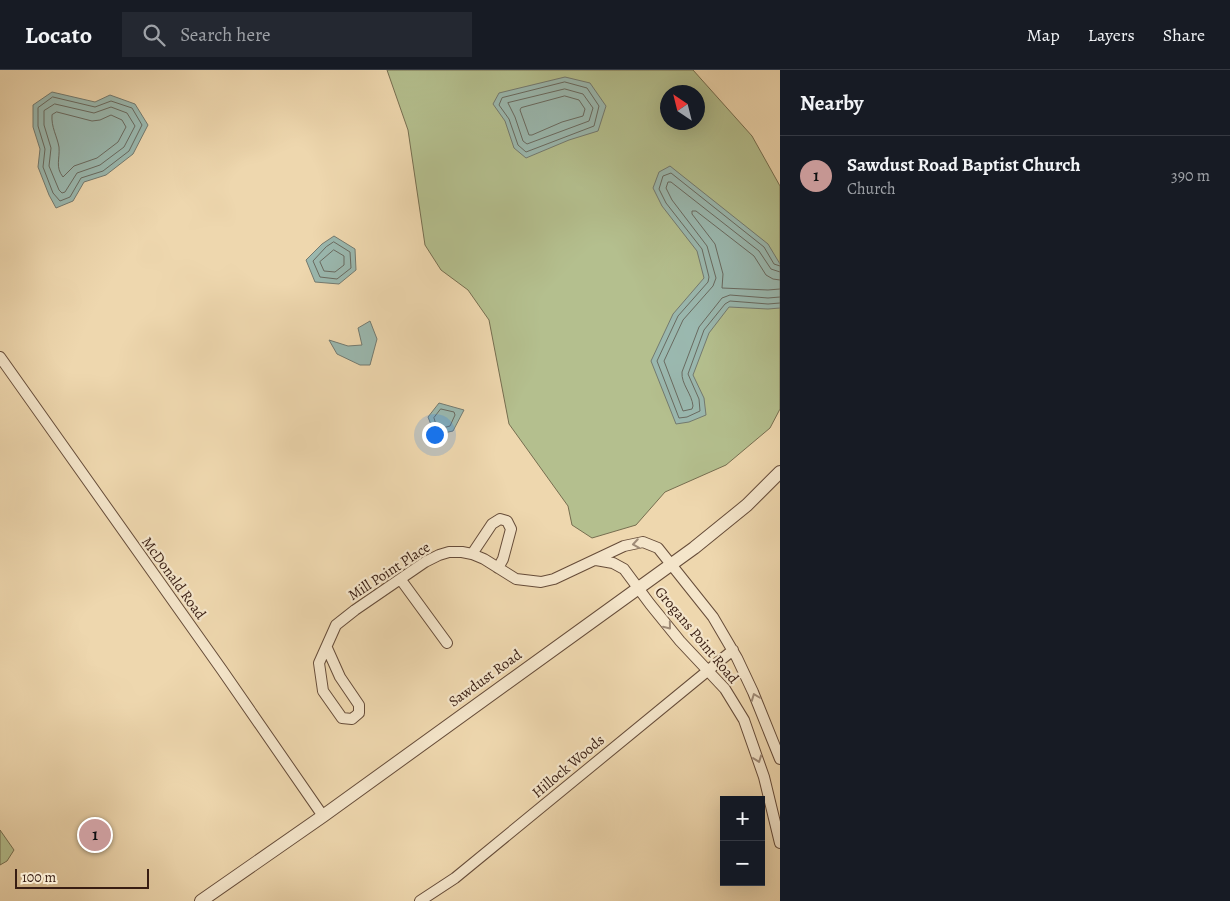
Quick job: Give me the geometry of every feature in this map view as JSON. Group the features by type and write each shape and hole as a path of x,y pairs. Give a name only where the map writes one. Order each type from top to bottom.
{"street":[{"name":"McDonald Road","path":"0,357 323,816"},
{"name":"Sawdust Road","path":"201,901 323,816 672,564 747,506 780,472"},
{"path":"472,554 492,524 500,519 507,521 511,529 504,559 498,568"},
{"name":"Mill Point Place","path":"327,648 340,677 359,705 359,713 352,718 342,718 323,691 319,663 327,648 329,638 336,625 439,555 449,552 472,554 516,578 541,582 554,579 624,546 643,542 658,548 672,564"},
{"path":"596,560 613,563 624,569 638,588"},
{"name":"Grogans Point Road","path":"672,564 713,617 733,650 753,692 780,759"},
{"path":"401,580 447,643"},
{"name":"Grogans Point Road","path":"638,588 680,641 724,689 744,720 764,777 780,843"},
{"name":"Hillock Woods","path":"420,901 455,878 733,650"}],"green space":[{"path":"387,70 693,70 752,136 780,186 780,409 770,428 726,465 665,492 636,525 592,538 572,525 568,506 509,424 489,320 468,290 441,270 425,245 408,130"},
{"path":"0,830 14,850 7,861 0,865"}],"water":[{"path":"565,77 590,83 606,106 598,131 569,140 526,158 514,148 505,121 493,104 499,93"},
{"path":"52,92 95,102 110,95 135,104 148,125 133,154 106,175 84,182 73,201 56,208 38,167 40,149 33,127 33,105"},
{"path":"670,166 768,244 780,264 780,308 729,307 709,333 693,375 704,398 706,415 689,422 676,424 651,361 673,314 704,278 697,251 662,206 653,188 659,172"},
{"path":"334,236 355,249 356,270 339,284 315,282 306,260 322,244"},
{"path":"370,321 377,339 370,365 360,365 337,354 329,340 348,346 362,345 358,328"},
{"path":"439,403 464,410 453,431 435,435 428,417"}],"place":[{"name":"Sawdust Road Baptist Church","path":"95,835"}]}
